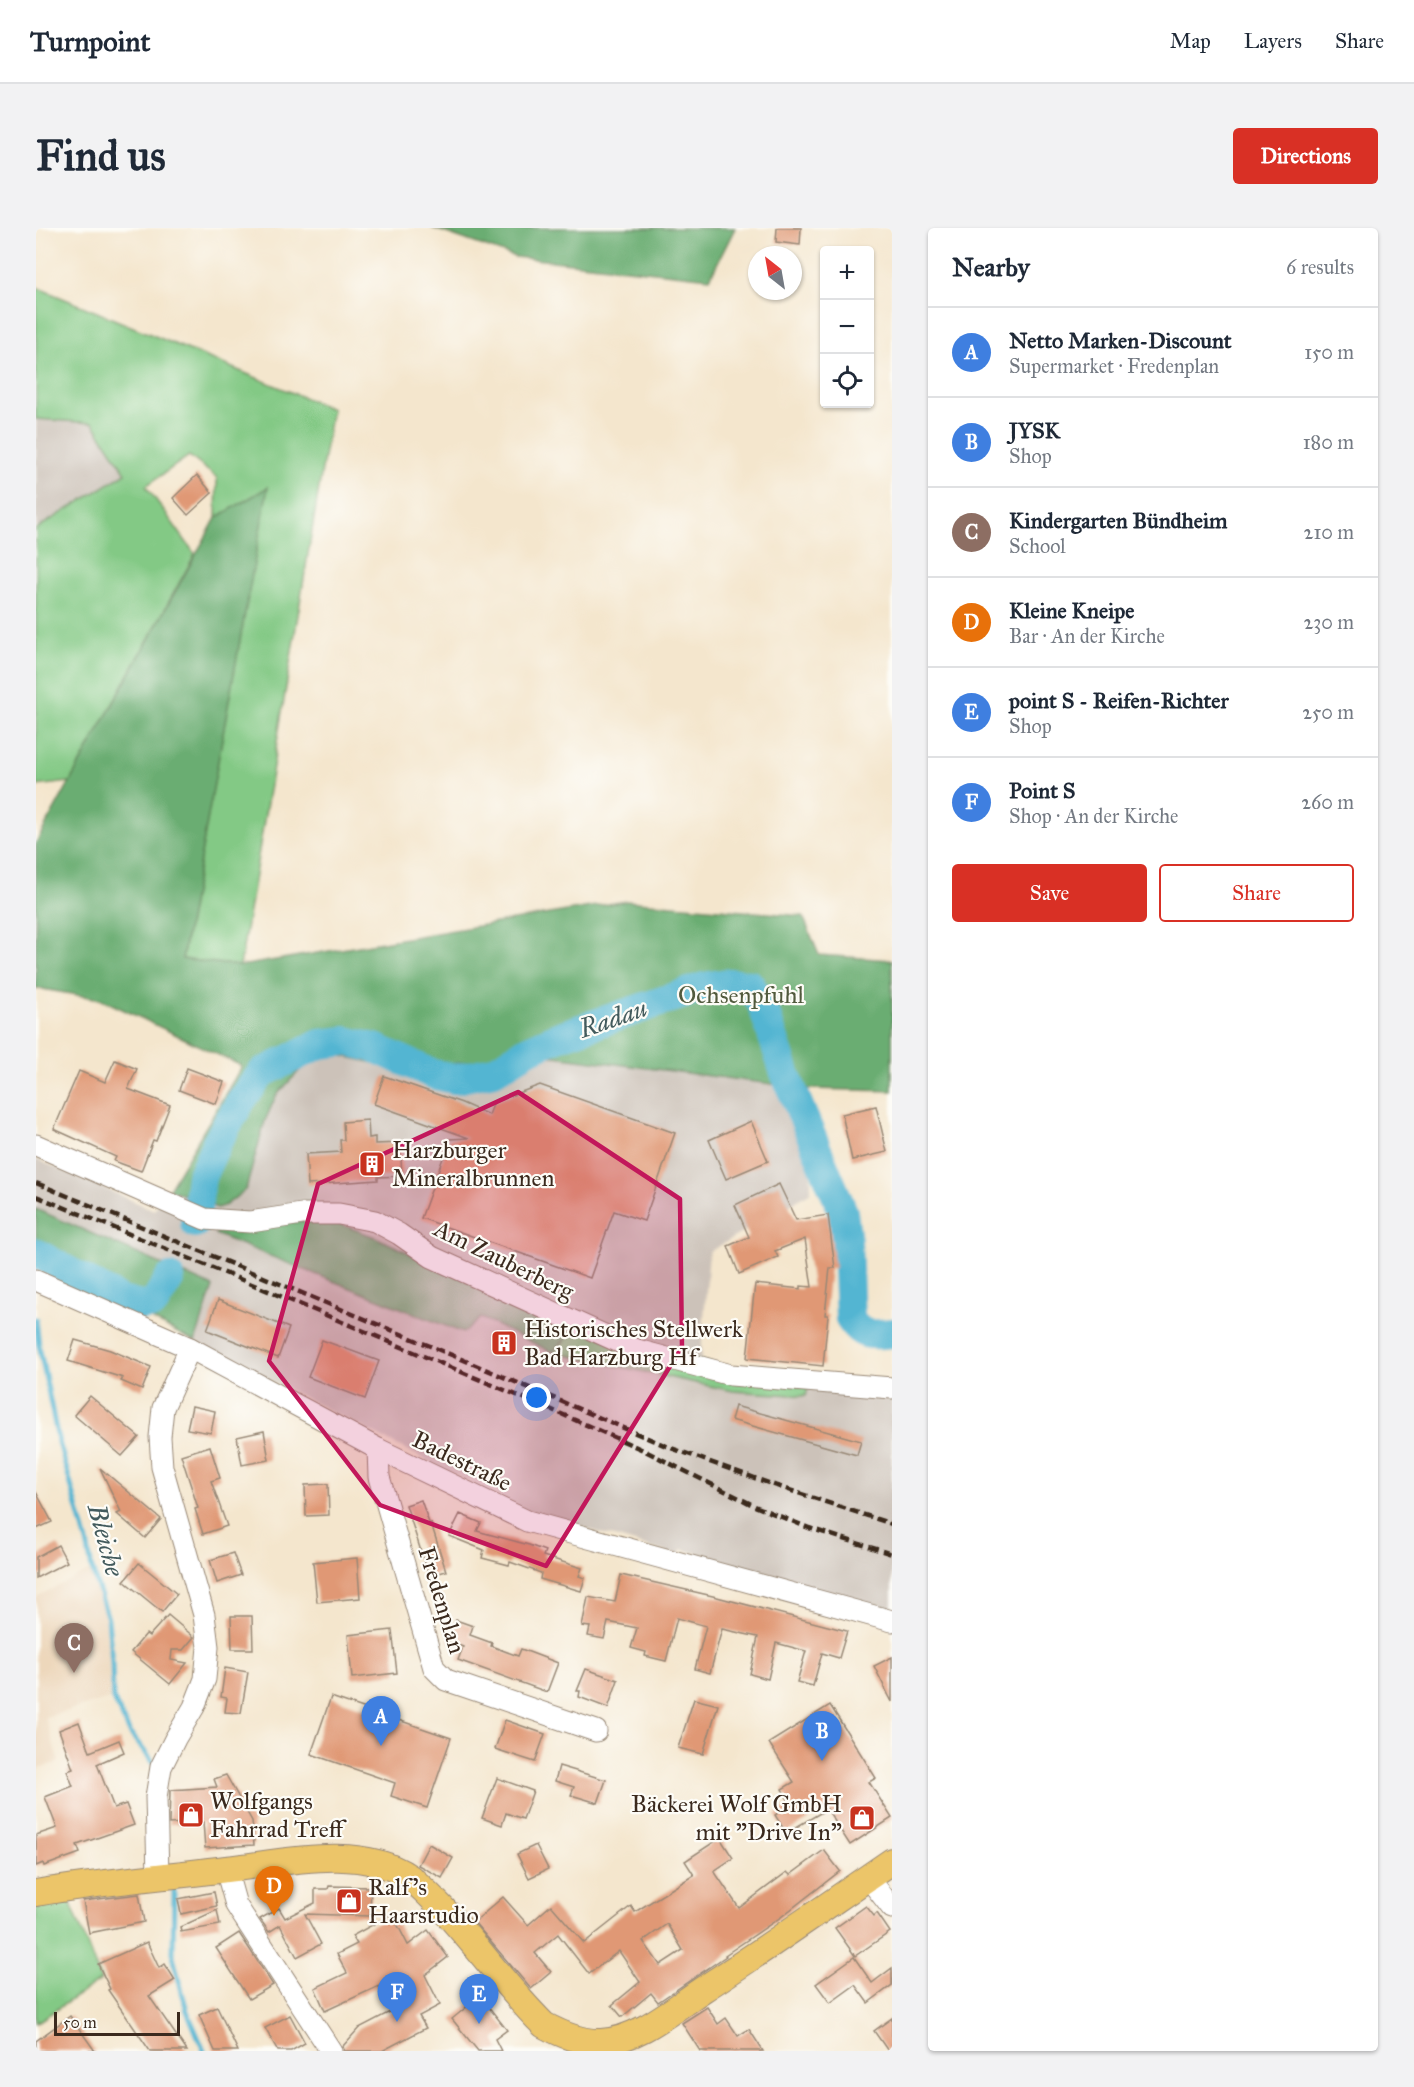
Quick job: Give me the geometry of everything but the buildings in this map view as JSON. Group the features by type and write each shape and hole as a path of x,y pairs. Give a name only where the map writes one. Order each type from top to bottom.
{"main road":[{"path":"36,1893 158,1875 290,1860 327,1858 371,1861 408,1876 424,1889 560,2043 579,2039 601,2042 625,2037 651,2024 739,1967 892,1861"}],"street":[{"name":"Am Zauberberg","path":"36,1145 205,1219 250,1222 303,1214 339,1214 375,1221 399,1234 432,1257 637,1350 731,1375 892,1388"},
{"name":"Badestraße","path":"36,1280 190,1348 378,1449 527,1521 892,1621"},
{"path":"158,1875 156,1797 161,1767 195,1707 205,1679 208,1647 204,1615 162,1467 160,1437 163,1408 190,1348"},
{"name":"Fredenplan","path":"378,1449 379,1477 434,1668 446,1680 596,1731"},
{"path":"226,1869 236,1905 331,2051"},
{"path":"868,1877 892,1908"}],"highlighted area":[{"path":"518,1092 680,1199 682,1347 546,1566 380,1505 269,1361 318,1184"}],"shaded area":[{"path":"36,419 94,423 126,473 36,529"},
{"path":"531,1053 810,1089 811,1192 709,1252 700,1370 537,1313 375,1237 332,1221 481,1318 552,1352 733,1391 806,1395 808,1388 892,1398 892,1611 682,1549 679,1556 526,1511 195,1342 213,1287 36,1209 36,1159 154,1210 169,1189 217,1208 246,1189 265,1121 276,1096 299,1071 314,1059 334,1054 407,1070"},
{"path":"92,1569 108,1619 113,1698 45,1717 59,1762 36,1769 36,1597"}],"green space":[{"path":"432,228 735,228 710,278 515,257"},
{"path":"36,287 332,409 240,966 182,959 267,488 216,518 217,478 189,456 146,486 195,554 70,782 36,786 36,529 126,473 93,423 36,419"},
{"name":"Ochsenpfuhl","path":"268,487 182,959 240,966 626,901 803,916 819,955 892,960 892,1091 810,1089 531,1053 407,1070 334,1054 314,1059 299,1071 276,1096 265,1121 246,1189 226,1205 217,1208 169,1189 242,1066 101,999 36,988 36,843 216,518"},
{"path":"36,1209 213,1287 195,1342 36,1259"},
{"path":"303,1221 332,1221 375,1237 576,1330 552,1352 481,1318 463,1333 215,1234 220,1229"},
{"path":"576,1330 808,1388 806,1396 733,1391 552,1352"},
{"path":"70,1901 101,1980 36,2023 36,1908"}],"waterway":[{"name":"Radau","path":"195,1223 201,1177 217,1142 242,1099 262,1073 320,1044 346,1041 375,1048 433,1074 455,1079 494,1071 528,1050 560,1036 704,987 728,983 750,985 762,1004 785,1073 843,1212 847,1242 850,1319 854,1325 868,1334 892,1333"},
{"name":"Radau","path":"36,1253 122,1301 141,1306 154,1304 170,1278"},
{"name":"Bleiche","path":"36,1319 57,1435 87,1542 92,1569 108,1619 113,1698 130,1733 153,1762"},
{"name":"Bleiche","path":"174,1890 173,1957 187,2011 204,2051"}],"railway":[{"path":"36,1183 671,1448 892,1524"},
{"path":"36,1196 550,1409 641,1449 757,1507 809,1528 892,1554"}],"place":[{"name":"Harzburger Mineralbrunnen","path":"372,1164"},
{"name":"Historisches Stellwerk Bad Harzburg Hf","path":"504,1343"},
{"name":"Kindergarten Bündheim","path":"74,1673"},
{"name":"Netto Marken-Discount","path":"381,1746"},
{"name":"JYSK","path":"822,1761"},
{"name":"Wolfgangs Fahrrad Treff","path":"191,1815"},
{"name":"Bäckerei Wolf GmbH mit \"Drive In\"","path":"862,1818"},
{"name":"Ralf's Haarstudio","path":"349,1901"},
{"name":"Kleine Kneipe","path":"274,1916"},
{"name":"Point S","path":"397,2022"},
{"name":"point S - Reifen-Richter","path":"479,2024"}]}
